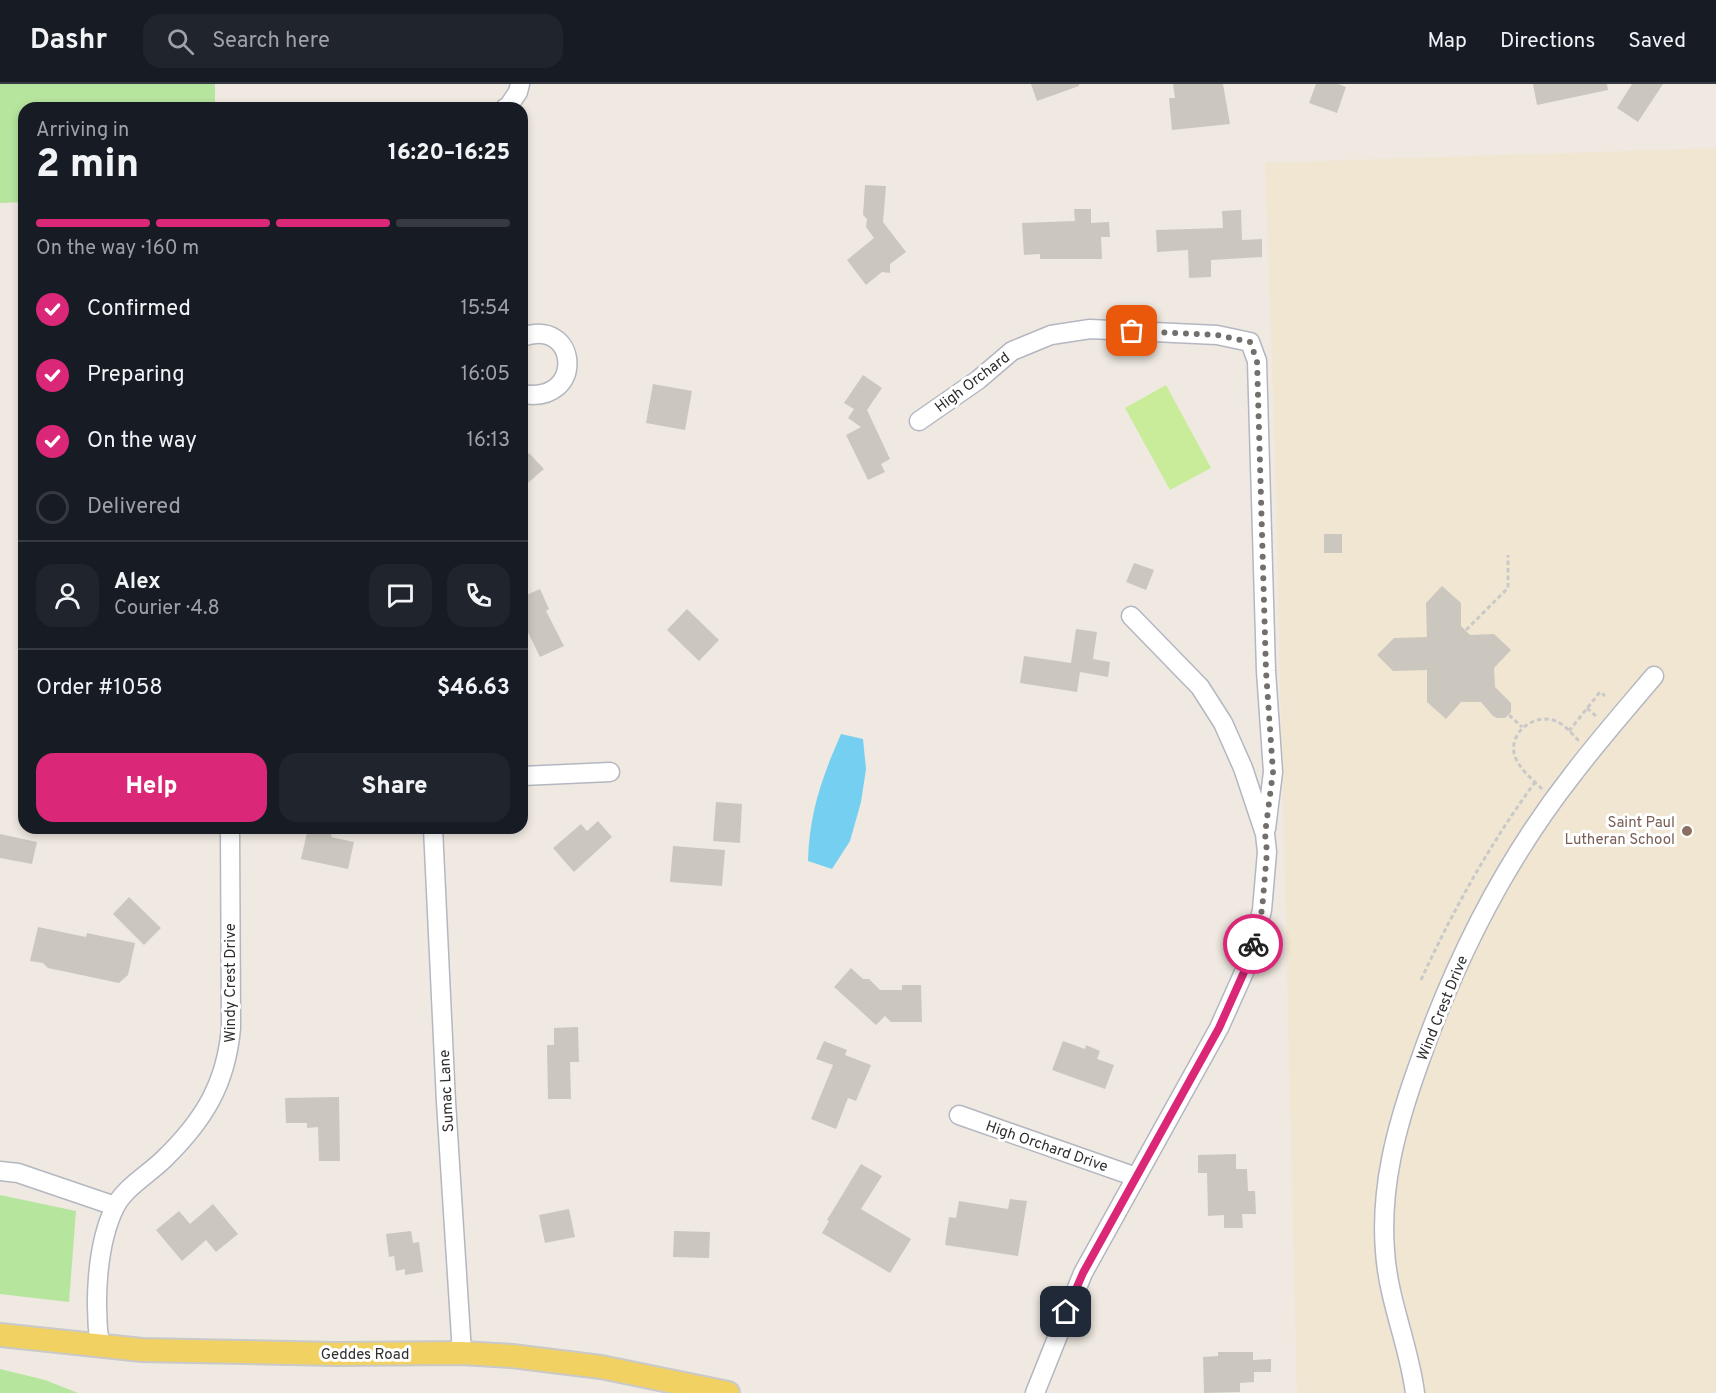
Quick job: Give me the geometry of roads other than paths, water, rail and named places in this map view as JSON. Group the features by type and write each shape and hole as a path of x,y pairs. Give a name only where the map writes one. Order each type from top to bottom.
{"main road":[{"name":"Geddes Road","path":"0,1335 142,1350 336,1354 462,1353 512,1356 601,1367 728,1393"}],"street":[{"path":"510,102 518,92 520,84"},
{"name":"High Orchard","path":"919,421 978,380 1012,351 1051,336 1090,329 1217,335 1250,342 1257,361 1266,671 1272,761 1265,834"},
{"path":"528,336 544,334 555,338 562,344 566,354 565,379 558,389 545,394 528,396"},
{"path":"1035,1393 1083,1273 1219,1028 1249,961 1262,910 1267,852 1265,834 1243,768 1222,723 1200,687 1131,616"},
{"name":"Wind Crest Drive","path":"1415,1393 1388,1282 1384,1250 1389,1164 1402,1110 1444,994 1500,882 1532,830 1572,774 1654,676"},
{"path":"528,776 610,772"},
{"name":"Windy Crest Drive","path":"100,1347 97,1320 98,1277 104,1239 115,1206 139,1180 164,1160 202,1115 220,1085 229,1054 231,1028 230,834"},
{"name":"Sumac Lane","path":"433,834 445,1091 462,1353"},
{"name":"High Orchard Drive","path":"959,1115 1136,1178"},
{"path":"0,1171 18,1173 115,1206"}],"water":[{"path":"841,734 863,739 866,769 861,802 850,841 832,869 808,861 809,844 818,796"}],"place":[{"name":"Saint Paul Lutheran School","path":"1687,831"}]}
